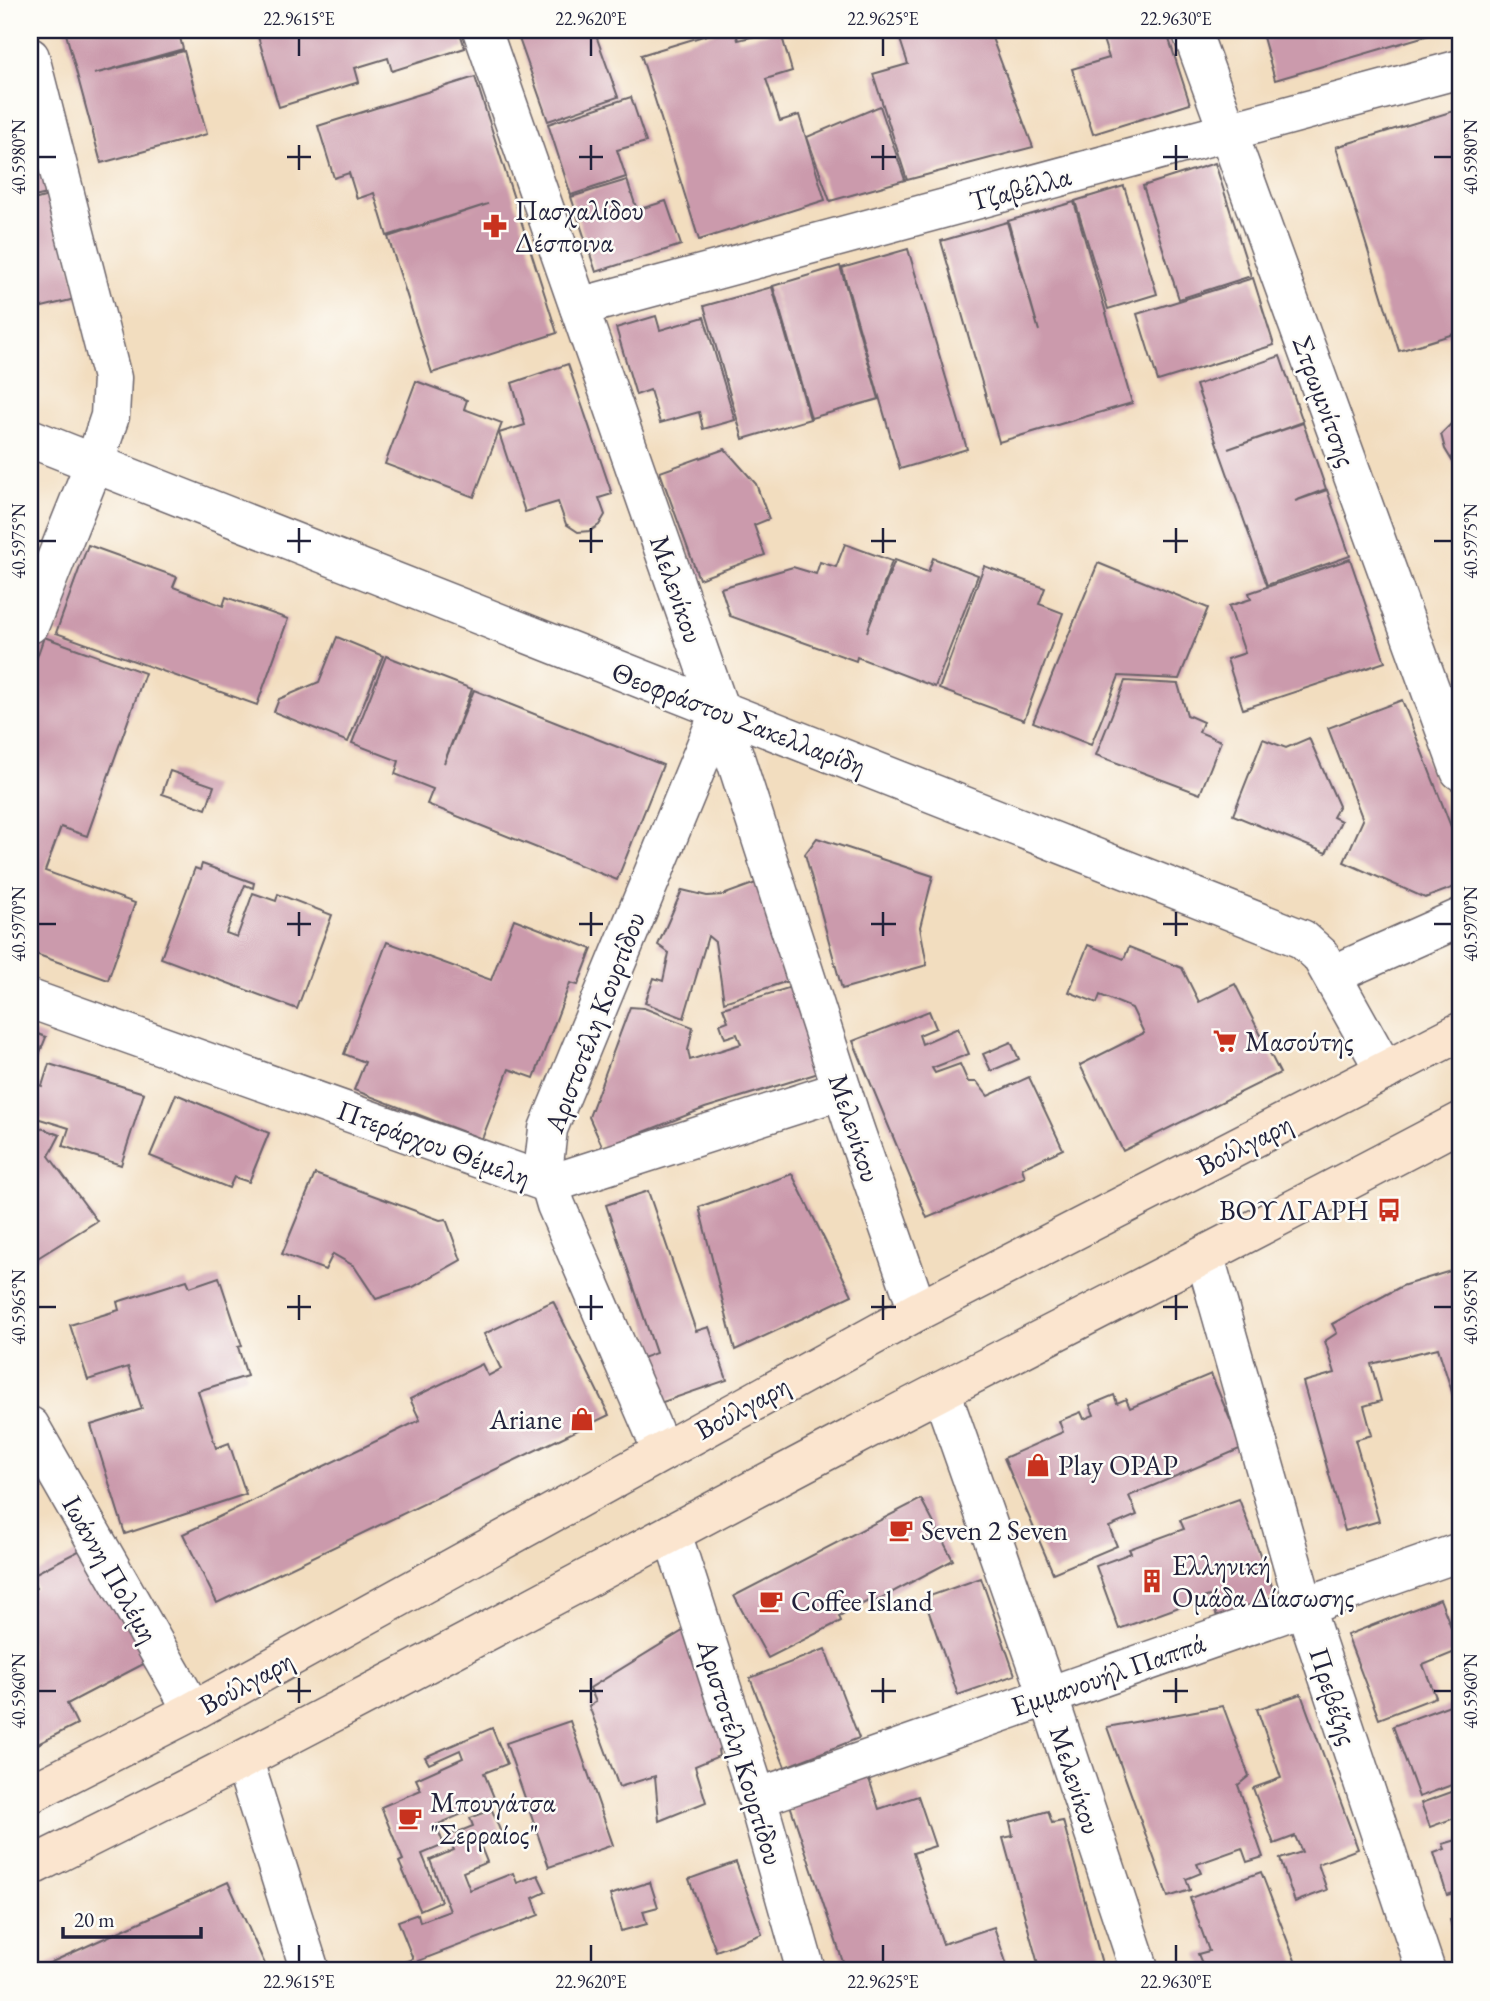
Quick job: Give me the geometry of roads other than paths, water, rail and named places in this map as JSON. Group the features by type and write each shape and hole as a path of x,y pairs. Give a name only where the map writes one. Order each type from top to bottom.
{"main road":[{"name":"Βούλγαρη","path":"30,1794 192,1711 918,1311 1460,1032"},
{"path":"30,1867 244,1761 941,1391 1205,1258 1460,1122"}],"street":[{"name":"Μελενίκου","path":"482,30 720,711 842,1090 918,1311"},
{"name":"Στρωμνίτσης","path":"1191,30 1460,771"},
{"path":"30,57 113,378 110,416 94,464 30,624"},
{"name":"Τζαβέλλα","path":"579,307 1460,69"},
{"name":"Θεοφράστου Σακελλαρίδη","path":"30,438 1302,939 1314,946 1385,1071"},
{"name":"Αριστοτέλη Κουρτίδου","path":"662,1451 544,1164 548,1129 720,711"},
{"path":"1332,975 1460,918"},
{"name":"Πτεράρχου Θέμελη","path":"30,999 550,1184 842,1090"},
{"name":"Πρεβέζης","path":"1205,1258 1304,1605 1426,1971"},
{"name":"Μελενίκου","path":"941,1391 1048,1695 1140,1971"},
{"name":"Ιωάννη Πολέμη","path":"30,1426 192,1711"},
{"name":"Αριστοτέλη Κουρτίδου","path":"672,1533 757,1798 806,1971"},
{"name":"Εμμανουήλ Παππά","path":"757,1798 1460,1552"},
{"path":"244,1761 310,1971"}],"place":[{"name":"Πασχαλίδου Δέσποινα","path":"495,226"},
{"name":"Μασούτης","path":"1225,1041"},
{"name":"ΒΟΥΛΓΑΡΗ","path":"1389,1210"},
{"name":"Ariane","path":"582,1419"},
{"name":"Play OPAP","path":"1038,1465"},
{"name":"Seven 2 Seven","path":"901,1530"},
{"name":"Ελληνική Ομάδα Δίασωσης","path":"1152,1581"},
{"name":"Coffee Island","path":"771,1601"},
{"name":"Μπουγάτσα \"Σερραίος\"","path":"410,1818"}]}
